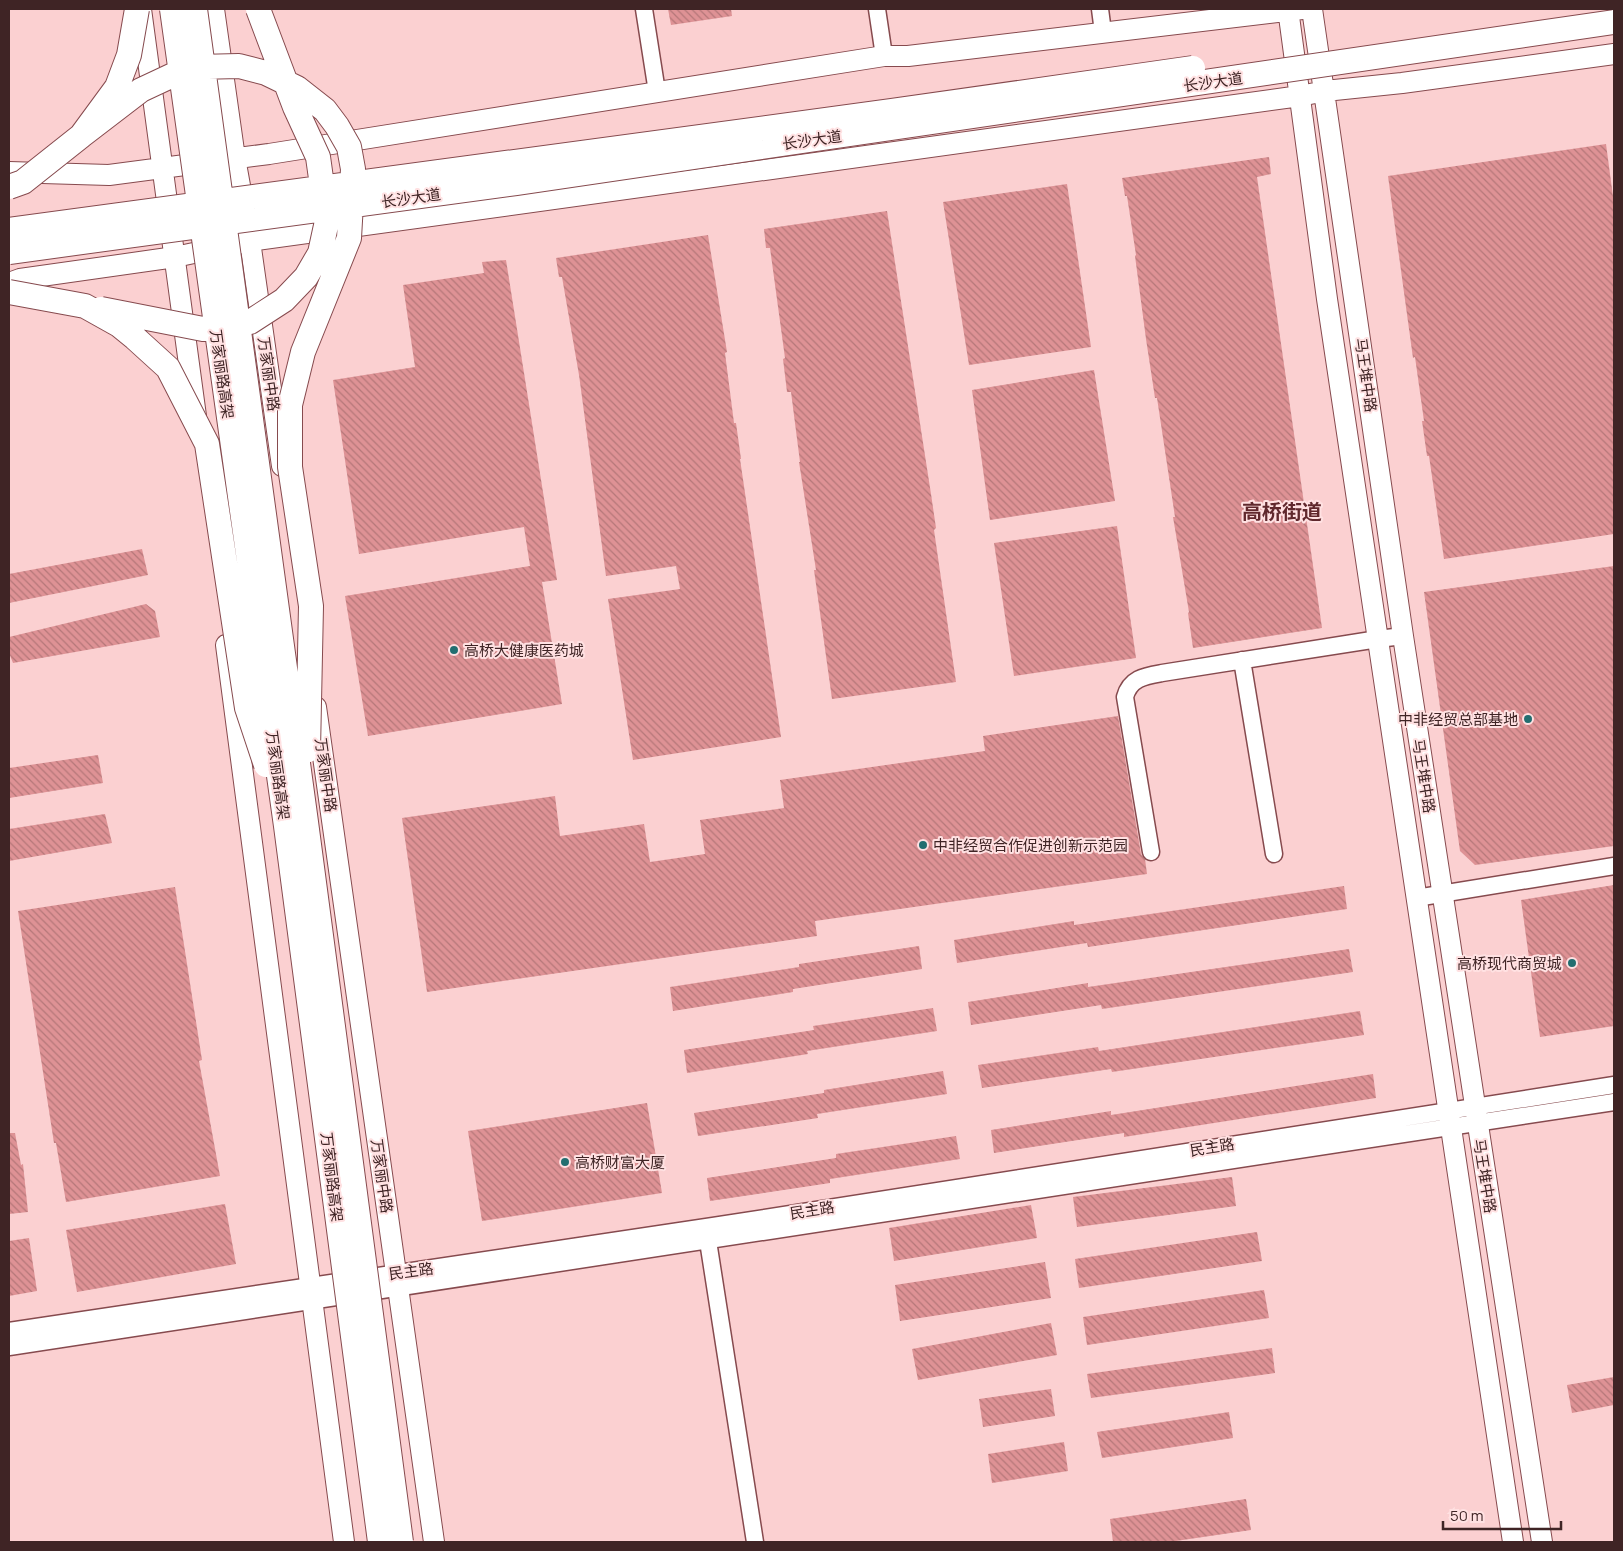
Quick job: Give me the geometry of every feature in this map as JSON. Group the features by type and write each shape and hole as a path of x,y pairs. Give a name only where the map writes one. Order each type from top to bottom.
{"highway":[{"path":"81,136 118,87 129,55 137,9"},
{"name":"万家丽路高架","path":"172,9 296,824 401,1542"},
{"name":"万家丽路高架","path":"195,9 296,824 380,1542"},
{"path":"9,292 203,329 228,328 250,322 275,306 284,300 306,277 320,254 327,221 318,157 295,107 258,9"},
{"name":"长沙大道","path":"9,230 882,113 1598,9"},
{"name":"长沙大道","path":"9,252 526,182 1614,22"},
{"path":"9,187 23,182 141,90 173,75 198,67 239,66 266,73 297,88 324,110 337,126 348,147 353,169 349,238 303,352 290,405 290,467 311,606 296,824"},
{"path":"85,306 119,325 168,368 207,444 247,708 296,824"}],"main road":[{"path":"141,9 344,1542"},
{"name":"万家丽中路","path":"214,9 235,158 250,241 434,1542"},
{"path":"9,172 109,175 235,158 884,56 908,56 1293,9"},
{"name":"马王堆中路","path":"1293,9 1300,96 1327,299 1513,1542"},
{"name":"马王堆中路","path":"1312,9 1403,636 1542,1542"},
{"path":"9,283 20,279 90,268 175,257 250,241 1325,91 1402,84 1614,54"}],"street":[{"path":"644,9 657,92"},
{"path":"877,9 884,56"},
{"path":"1100,9 1104,32"},
{"path":"1152,852 1126,696 1128,688 1134,682 1148,676 1378,638 1403,636"},
{"path":"1242,660 1274,854"},
{"path":"1416,898 1614,866"},
{"name":"民主路","path":"1475,1115 1614,1085"},
{"name":"民主路","path":"9,1331 311,1293 713,1226 1475,1115 1614,1102"},
{"name":"民主路","path":"397,1280 708,1241 1449,1119"},
{"path":"708,1241 755,1542"},
{"name":"民主路","path":"9,1347 311,1293"}],"building":[{"path":"668,9 731,9 732,16 671,25"},
{"path":"1606,144 1614,204 1614,534 1444,559 1429,456 1427,456 1422,421 1424,421 1415,357 1413,358 1388,176"},
{"path":"1269,157 1271,174 1257,177 1322,628 1193,648 1157,398 1155,398 1146,339 1136,255 1127,196 1125,196 1122,178"},
{"path":"1067,184 1091,347 969,365 943,202"},
{"path":"887,211 936,528 934,530 956,682 832,699 791,392 787,392 783,359 785,358 770,248 766,248 764,229"},
{"path":"708,235 727,352 725,353 734,423 736,423 781,737 633,760 608,599 680,589 676,566 606,576 579,375 562,277 559,277 556,258"},
{"path":"506,260 557,580 542,582 562,704 368,736 345,596 530,566 524,527 359,554 333,380 415,367 403,285 484,273 482,262"},
{"path":"1094,370 1115,501 990,520 972,390"},
{"path":"1117,526 1136,658 1014,676 994,543"},
{"path":"142,549 148,575 9,603 9,574"},
{"name":"中非经贸总部基地","path":"1614,566 1614,846 1475,865 1460,851 1424,592"},
{"path":"146,604 155,611 160,637 13,663 9,653 9,637"},
{"name":"中非经贸合作促进创新示范园","path":"1118,716 1141,854 1145,859 1147,874 815,921 817,936 427,992 402,818 555,796 560,836 644,824 650,862 705,854 700,820 784,808 780,780 985,751 983,736"},
{"path":"98,755 103,783 9,798 9,768"},
{"path":"105,814 112,843 9,861 9,829"},
{"name":"高桥现代商贸城","path":"1614,885 1614,1026 1540,1037 1521,900"},
{"path":"1344,886 1347,909 1088,947 1087,943 957,963 954,940 1074,921 1074,925"},
{"path":"175,887 202,1060 199,1061 220,1176 66,1202 56,1143 54,1143 18,911"},
{"path":"919,946 922,969 793,989 793,992 673,1011 670,987 799,967 799,964"},
{"path":"1349,949 1353,972 1102,1009 1101,1005 971,1025 968,1002 1088,983 1088,987"},
{"path":"933,1008 937,1031 807,1051 808,1054 687,1073 684,1050 814,1030 813,1026"},
{"path":"1360,1011 1364,1035 1112,1072 1111,1069 982,1088 978,1065 1098,1047 1099,1051"},
{"path":"943,1071 947,1094 817,1114 818,1118 698,1136 694,1113 824,1093 824,1090"},
{"path":"1373,1074 1376,1098 1124,1137 1124,1133 994,1153 991,1130 1111,1111 1111,1115"},
{"name":"高桥财富大厦","path":"647,1103 662,1193 482,1221 468,1131"},
{"path":"9,1133 15,1133 21,1165 23,1164 28,1212 9,1214"},
{"path":"956,1136 960,1159 830,1179 830,1183 710,1201 707,1178 836,1158 836,1154"},
{"path":"1232,1177 1236,1206 1077,1227 1073,1197"},
{"path":"225,1204 236,1264 77,1292 66,1230"},
{"path":"1031,1205 1037,1238 894,1261 889,1228"},
{"path":"1257,1232 1262,1261 1079,1288 1075,1259"},
{"path":"29,1238 37,1291 9,1296 9,1241"},
{"path":"1045,1262 1051,1298 900,1321 895,1285"},
{"path":"1264,1290 1269,1318 1087,1345 1083,1317"},
{"path":"1051,1323 1057,1355 918,1380 912,1349"},
{"path":"1272,1348 1275,1373 1091,1398 1087,1374"},
{"path":"1614,1377 1614,1405 1572,1413 1567,1385"},
{"path":"1051,1389 1055,1416 983,1427 979,1399"},
{"path":"1229,1412 1233,1438 1102,1458 1097,1432"},
{"path":"1064,1442 1068,1471 992,1483 988,1454"},
{"path":"1246,1499 1251,1530 1169,1542 1113,1542 1110,1519"}],"place":[{"name":"高桥大健康医药城","path":"454,650"},
{"name":"中非经贸总部基地","path":"1528,719"},
{"name":"中非经贸合作促进创新示范园","path":"923,845"},
{"name":"高桥现代商贸城","path":"1572,963"},
{"name":"高桥财富大厦","path":"565,1162"}],"district":[{"name":"高桥街道","path":"1282,511"}]}
